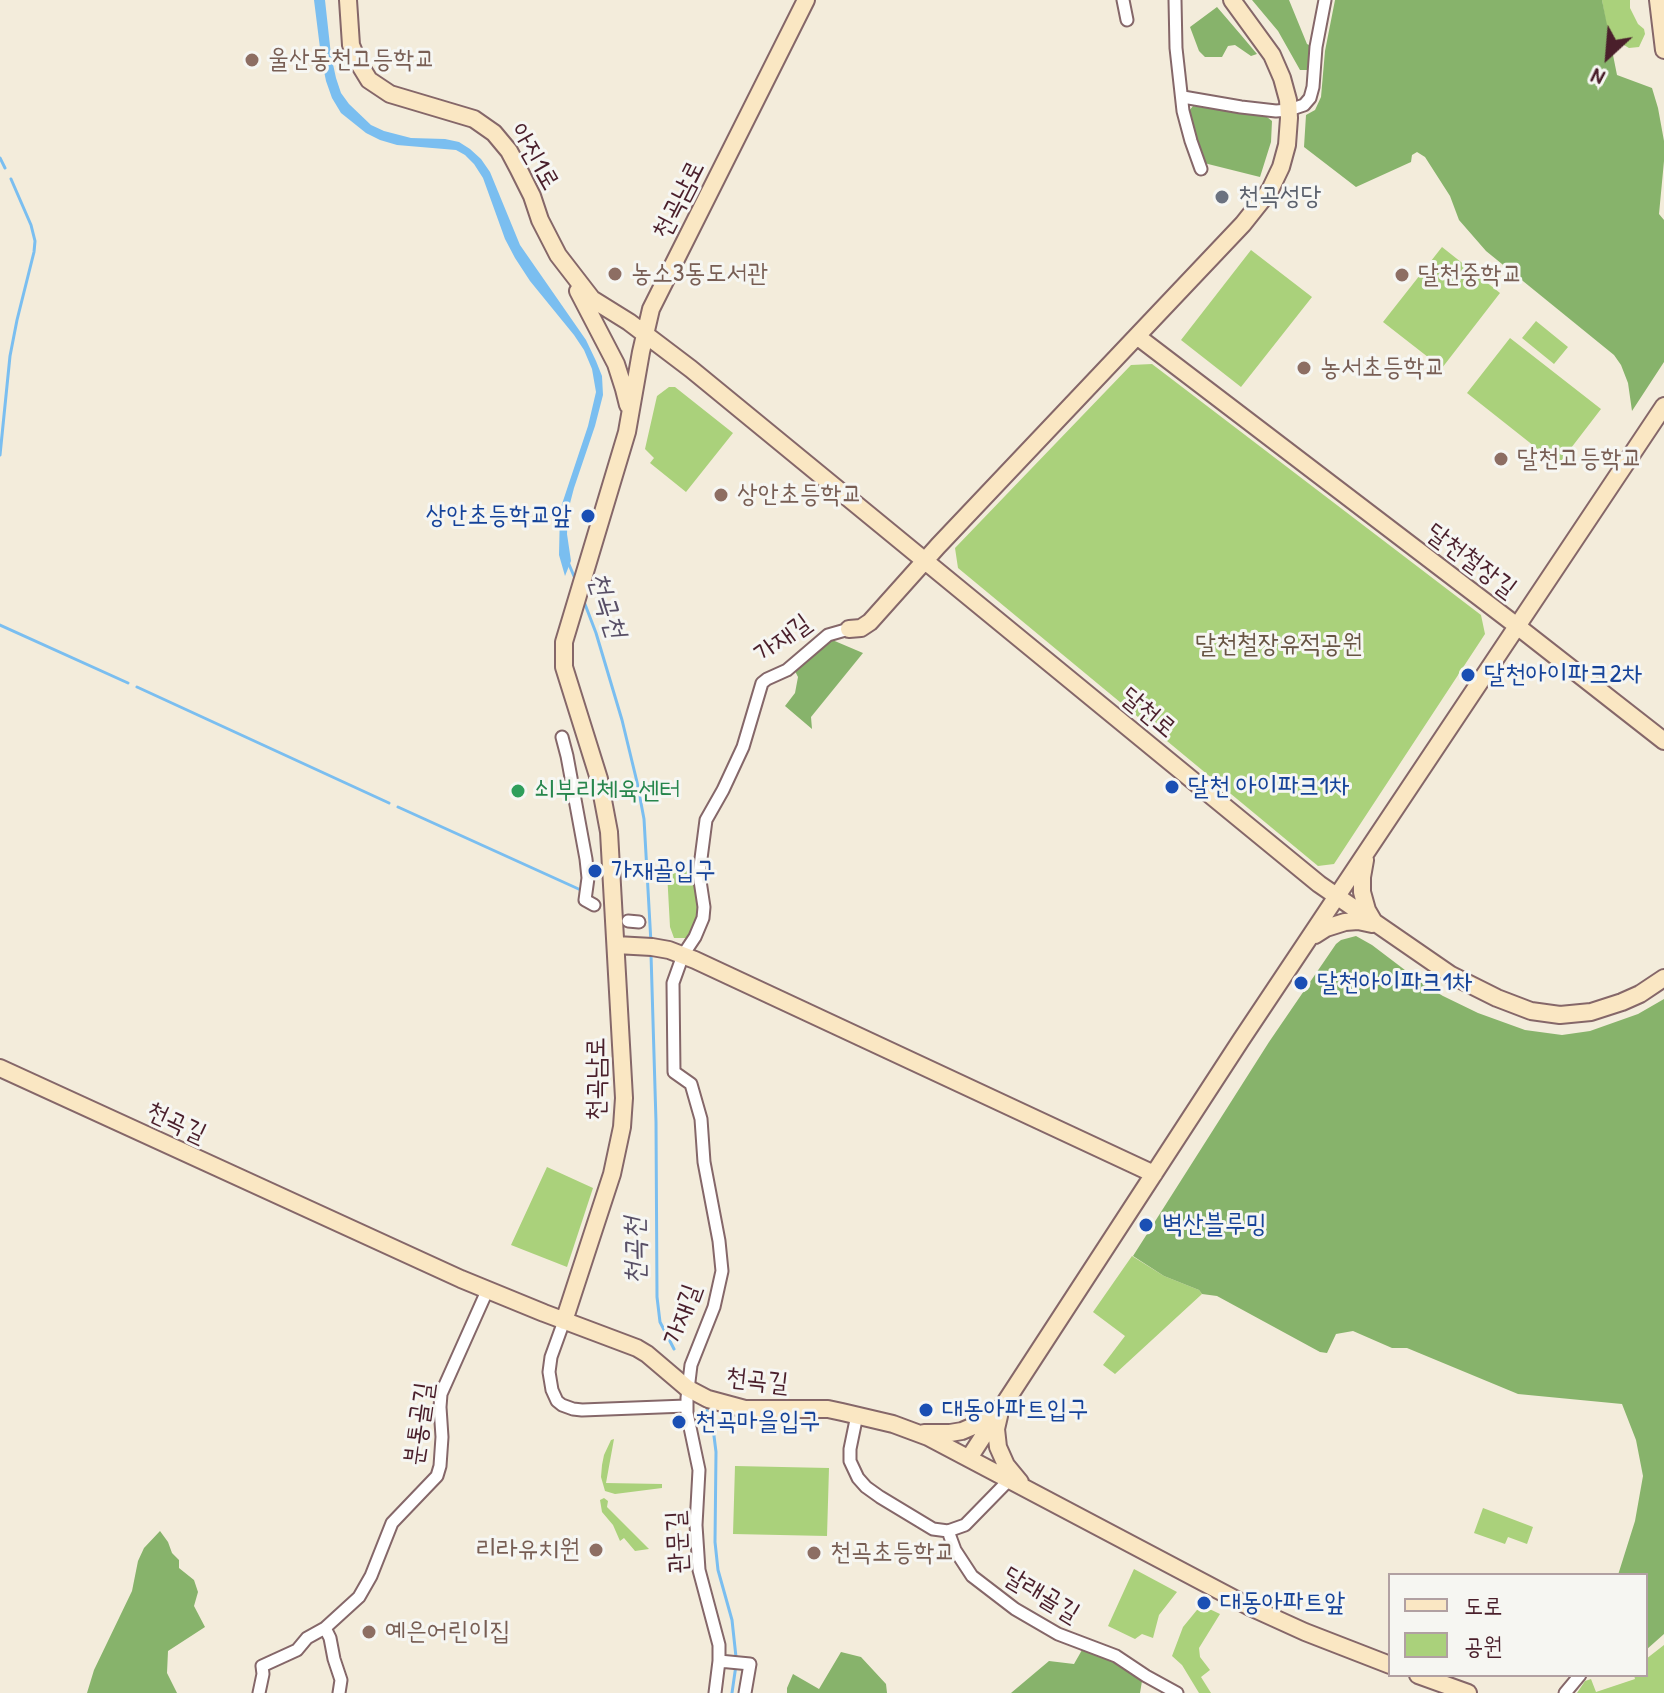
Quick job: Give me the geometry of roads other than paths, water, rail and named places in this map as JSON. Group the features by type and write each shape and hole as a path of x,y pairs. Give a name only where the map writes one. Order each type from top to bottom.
{"street":[{"name":"아진1로","path":"348,0 351,45 369,80 397,97 466,116 489,128 513,159 540,220 569,271 592,299 645,334"},
{"name":"천곡남로","path":"686,1406 573,1409 557,1401 549,1372 551,1357 612,1174 622,1127 624,1076 610,843 604,799 564,667 564,642 624,444 651,309 806,0"},
{"path":"1123,0 1127,20"},
{"path":"1175,0 1176,48 1186,127 1201,169"},
{"name":"가재길","path":"687,1388 691,1365 714,1307 722,1271 704,1162 701,1119 691,1084 675,1074 673,1069 676,953 695,937 703,918 699,874 706,820 743,747 762,683 787,670 828,635 861,628 870,622 1264,199 1284,156 1289,110 1282,78 1272,55 1232,0"},
{"path":"1183,97 1258,109 1289,110 1304,105 1313,87 1318,33 1325,0"},
{"path":"1658,0 1663,39"},
{"path":"569,271 616,364 629,419"},
{"name":"달천로","path":"645,334 1304,873 1451,975 1506,1002 1545,1014 1574,1014 1609,1007 1640,994 1664,978"},
{"name":"달천철장길","path":"969,1458 1517,626 1138,337"},
{"path":"1664,406 1517,626 1664,741"},
{"path":"562,737 586,859 588,878 585,900 594,905"},
{"path":"1369,848 1362,892 1367,910 1378,926"},
{"path":"1306,944 1326,928 1340,923 1358,921 1378,926"},
{"path":"616,945 636,945 676,953 1154,1174"},
{"name":"천곡길","path":"0,1068 487,1291 637,1348 687,1388 708,1399 745,1409 828,1409 912,1431"},
{"name":"분통골길","path":"259,1693 262,1666 291,1654 359,1597 371,1576 392,1523 437,1476 442,1437 441,1394 487,1291"},
{"name":"관문길","path":"687,1388 686,1406 699,1470 696,1525 699,1570 722,1662 715,1693"},
{"path":"912,1431 939,1434 962,1431 1001,1410"},
{"path":"1001,1410 996,1429 998,1447 1006,1465 1027,1488"},
{"path":"857,1415 850,1461 858,1478 866,1487 933,1529 948,1531 965,1525 1010,1479"},
{"path":"912,1431 1010,1479 1277,1620 1388,1664"},
{"name":"달래골길","path":"948,1531 955,1550 972,1576 1015,1609 1058,1634 1116,1656 1177,1693"},
{"path":"325,1628 341,1680 339,1693"},
{"path":"722,1662 750,1664 745,1693"},
{"path":"1424,1677 1468,1693"},
{"path":"1565,1693 1579,1677"}],"water":[{"name":"천곡천","path":"314,0 325,0 336,78 349,104 371,125 384,131 411,138 459,142 481,159 490,172 520,245 586,340 596,361 602,376 603,395 568,511 571,561 565,576 559,555 560,510 596,392 592,369 584,350 515,258 483,178 465,155 456,150 397,145 380,140 341,113 326,81"}],"waterway":[{"path":"0,158 5,168"},
{"path":"0,455 10,356 35,241 11,179"},
{"name":"천곡천","path":"568,562 576,581"},
{"name":"천곡천","path":"583,599 622,720 637,782 644,819 651,943"},
{"path":"0,625 128,683"},
{"path":"137,687 389,803"},
{"path":"398,807 583,891"},
{"name":"천곡천","path":"651,954 657,1297 660,1322 674,1349"},
{"name":"천곡천","path":"707,1410 716,1452 715,1542 718,1570 732,1620 736,1657"},
{"name":"천곡천","path":"732,1693 736,1665"}],"place":[{"name":"울산동천고등학교","path":"252,60"},
{"name":"천곡성당","path":"1222,197"},
{"name":"농소3동도서관","path":"615,274"},
{"name":"달천중학교","path":"1402,275"},
{"name":"농서초등학교","path":"1304,368"},
{"name":"달천고등학교","path":"1501,459"},
{"name":"상안초등학교","path":"721,495"},
{"name":"상안초등학교앞","path":"588,516"},
{"name":"달천아이파크2차","path":"1468,675"},
{"name":"달천 아이파크1차","path":"1172,787"},
{"name":"쇠부리체육센터","path":"518,791"},
{"name":"가재골입구","path":"595,871"},
{"name":"달천아이파크1차","path":"1301,983"},
{"name":"벽산블루밍","path":"1146,1225"},
{"name":"대동아파트입구","path":"926,1410"},
{"name":"천곡마을입구","path":"679,1422"},
{"name":"리라유치원","path":"596,1550"},
{"name":"천곡초등학교","path":"814,1553"},
{"name":"대동아파트앞","path":"1204,1603"},
{"name":"예은어린이집","path":"369,1632"}],"park label":[{"name":"달천철장유적공원","path":"1279,645"}]}
